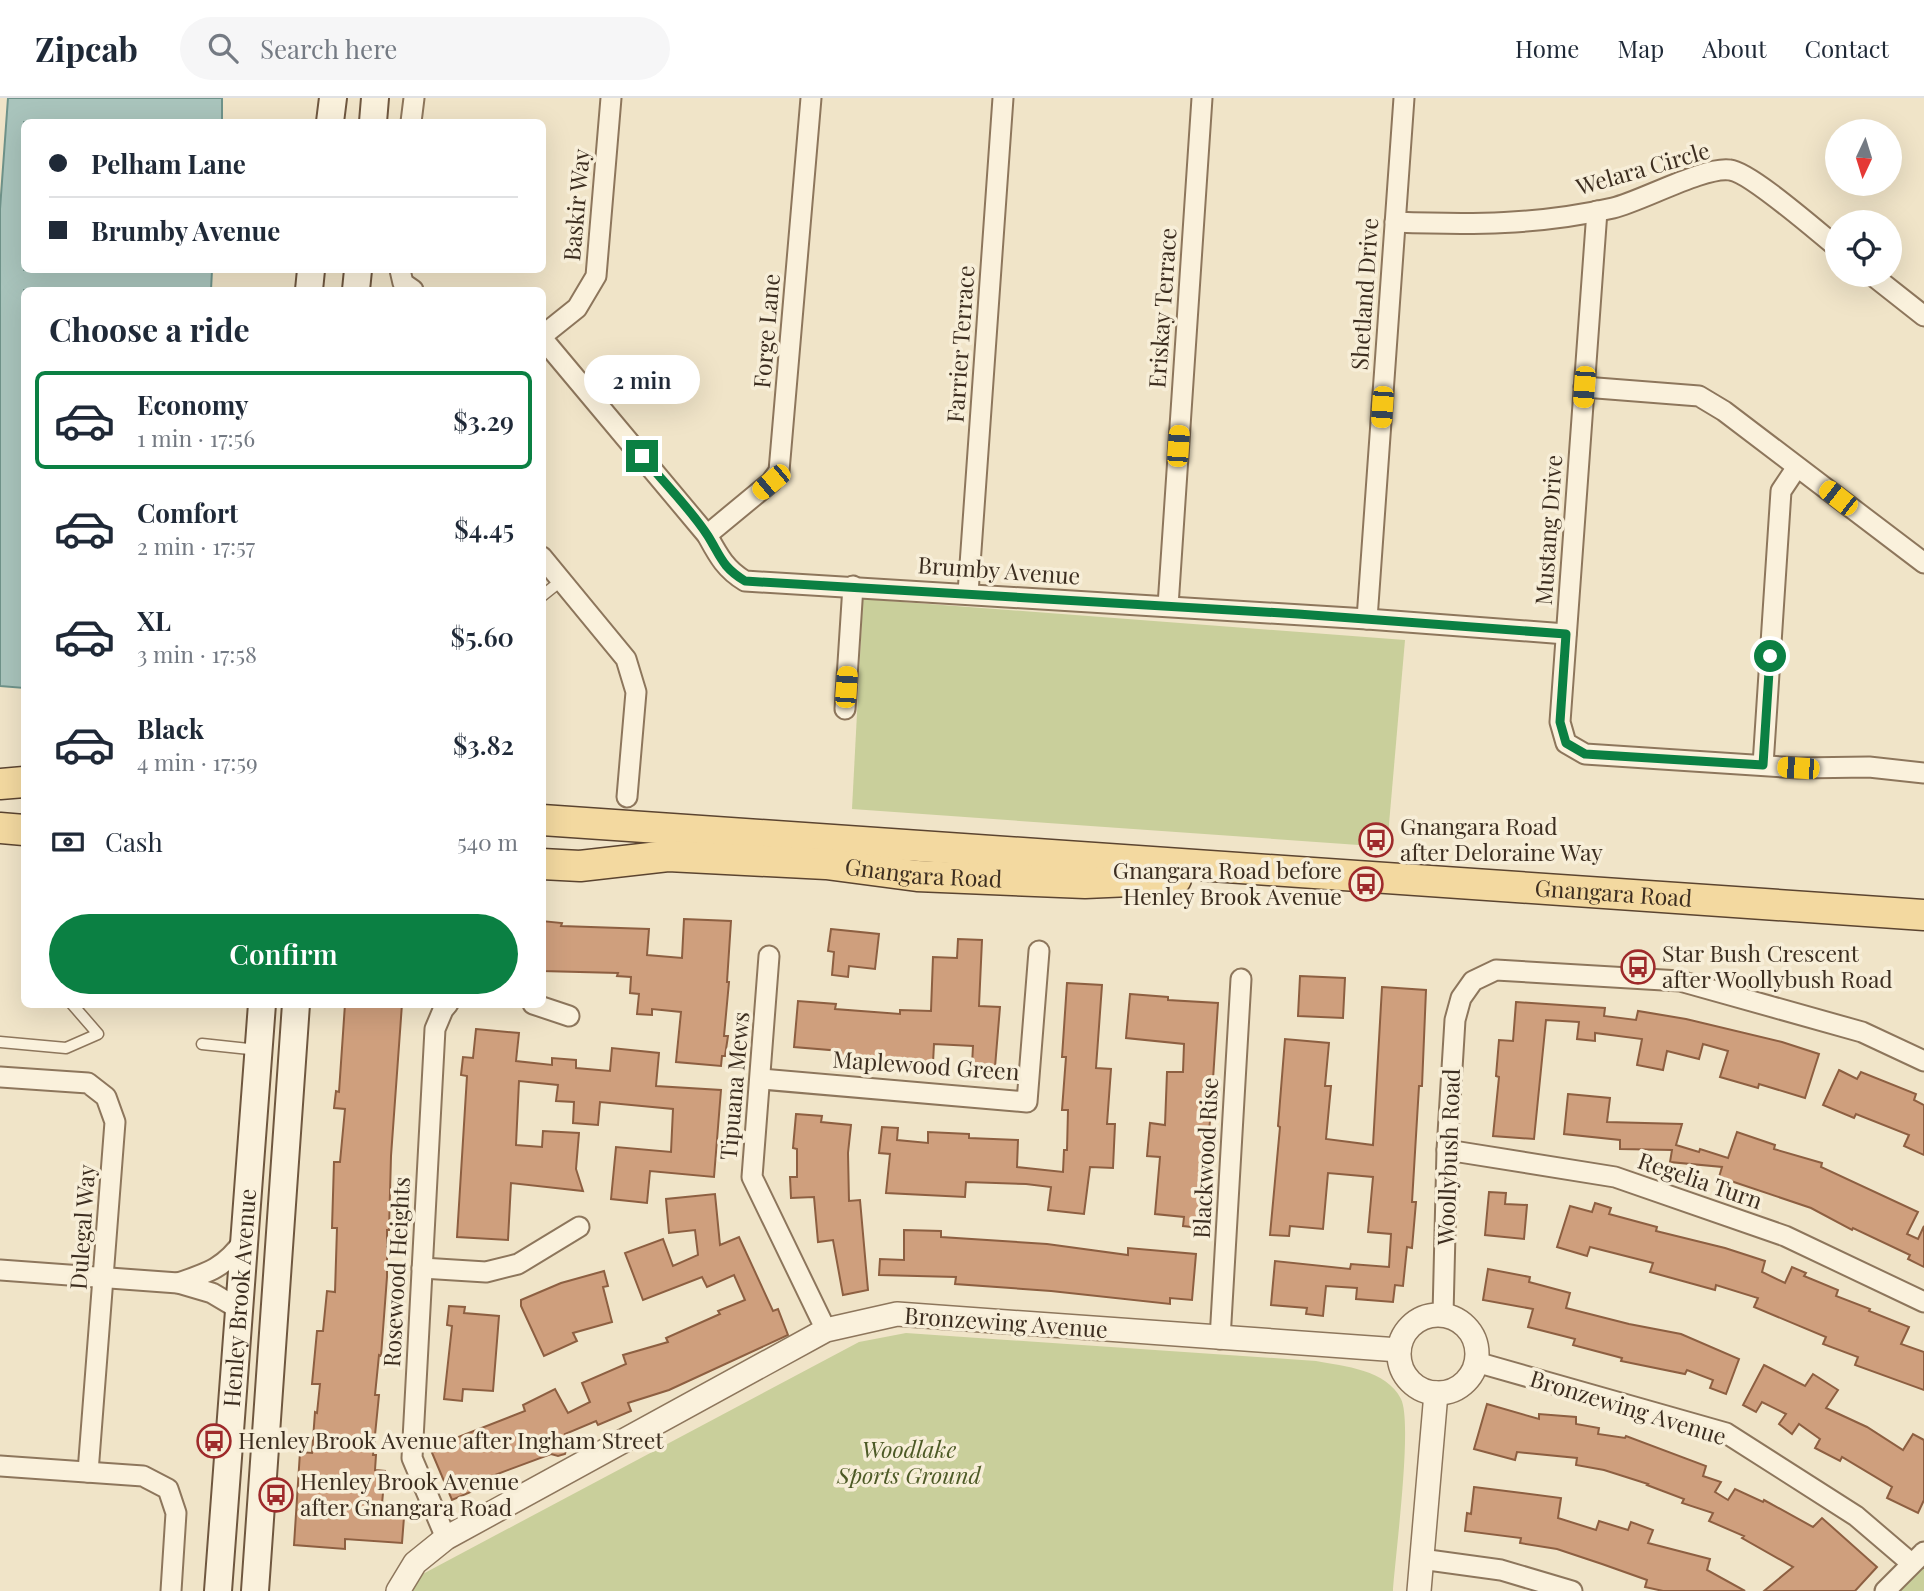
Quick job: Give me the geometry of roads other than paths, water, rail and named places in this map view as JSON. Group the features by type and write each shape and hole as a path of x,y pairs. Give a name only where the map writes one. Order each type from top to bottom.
{"main road":[{"path":"330,119 333,98"},
{"path":"373,119 375,98"},
{"name":"Gnangara Road","path":"546,820 1924,915"},
{"path":"0,828 21,830"},
{"name":"Gnangara Road","path":"546,864 580,866 668,856 826,864 917,876 1085,883 1305,872"},
{"name":"Henley Brook Avenue","path":"218,1591 262,1008"},
{"name":"Henley Brook Avenue","path":"255,1591 296,1008"}],"street":[{"path":"411,119 414,98"},
{"name":"Baskir Way","path":"546,334 577,308 596,276 611,98"},
{"name":"Forge Lane","path":"708,535 771,482 779,471 811,98"},
{"name":"Farrier Terrace","path":"968,593 1003,98"},
{"name":"Eriskay Terrace","path":"1168,606 1202,98"},
{"name":"Shetland Drive","path":"1367,619 1404,98"},
{"name":"Welara Circle","path":"1395,222 1470,225 1542,220 1616,207 1713,170 1731,170 1751,180 1825,238"},
{"name":"Mustang Drive","path":"1597,211 1560,722 1566,743 1585,754 1798,768 1869,767 1924,773"},
{"path":"1887,287 1924,316"},
{"name":"Brumby Avenue","path":"546,342 708,535 731,573 745,581 968,593 1566,634"},
{"path":"1584,387 1699,396 1724,411 1924,563"},
{"path":"1763,765 1781,491 1797,467"},
{"path":"546,562 626,659 636,692 627,797"},
{"path":"845,709 853,586"},
{"name":"Maplewood Green","path":"761,1079 1027,1102 1039,951"},
{"name":"Tipuana Mews","path":"769,956 752,1177 826,1330"},
{"name":"Woollybush Road","path":"1443,1315 1447,1150 1455,1020 1461,998 1473,981 1496,970 1680,981 1862,1032 1924,1060"},
{"name":"Blackwood Rise","path":"1220,1339 1241,979"},
{"name":"Rosewood Heights","path":"445,1008 435,1029 412,1458 446,1538"},
{"path":"545,1008 569,1016"},
{"name":"Dulegal Way","path":"0,1077 88,1083 106,1097 115,1122 88,1472"},
{"name":"Regelia Turn","path":"1447,1150 1615,1177 1785,1236 1924,1302"},
{"path":"422,1268 486,1272 518,1264 579,1227"},
{"path":"178,1283 220,1266 235,1253 244,1240"},
{"path":"0,1270 178,1283 212,1293 239,1309"},
{"name":"Bronzewing Avenue","path":"398,1591 415,1563 446,1538 826,1330 897,1314 1399,1350"},
{"path":"1443,1315 1466,1326 1477,1349 1473,1372 1458,1388 1436,1393 1413,1384 1400,1362 1399,1350 1402,1338 1409,1328 1430,1316 1443,1315"},
{"name":"Bronzewing Avenue","path":"1476,1362 1726,1433 1917,1558"},
{"path":"1419,1591 1436,1393"},
{"path":"0,1466 143,1476 168,1489 176,1513 172,1591"},
{"path":"1885,1591 1917,1558"},
{"path":"1422,1559 1501,1570 1542,1586 1573,1591"}],"lane":[{"path":"546,593 562,580"},
{"path":"0,1042 66,1048 98,1034 75,1008"},
{"path":"202,1044 259,1050"}],"water":[{"path":"8,98 222,98 222,119 21,119 21,273 212,273 211,287 21,287 21,688 0,686 0,209"}],"place":[{"name":"Gnangara Road after Deloraine Way","path":"1376,840"},
{"name":"Gnangara Road before Henley Brook Avenue","path":"1366,884"},
{"name":"Star Bush Crescent after Woollybush Road","path":"1638,967"},
{"name":"Henley Brook Avenue after Ingham Street","path":"214,1441"},
{"name":"Henley Brook Avenue after Gnangara Road","path":"276,1495"}],"park label":[{"name":"Woodlake Sports Ground","path":"909,1463"}]}
